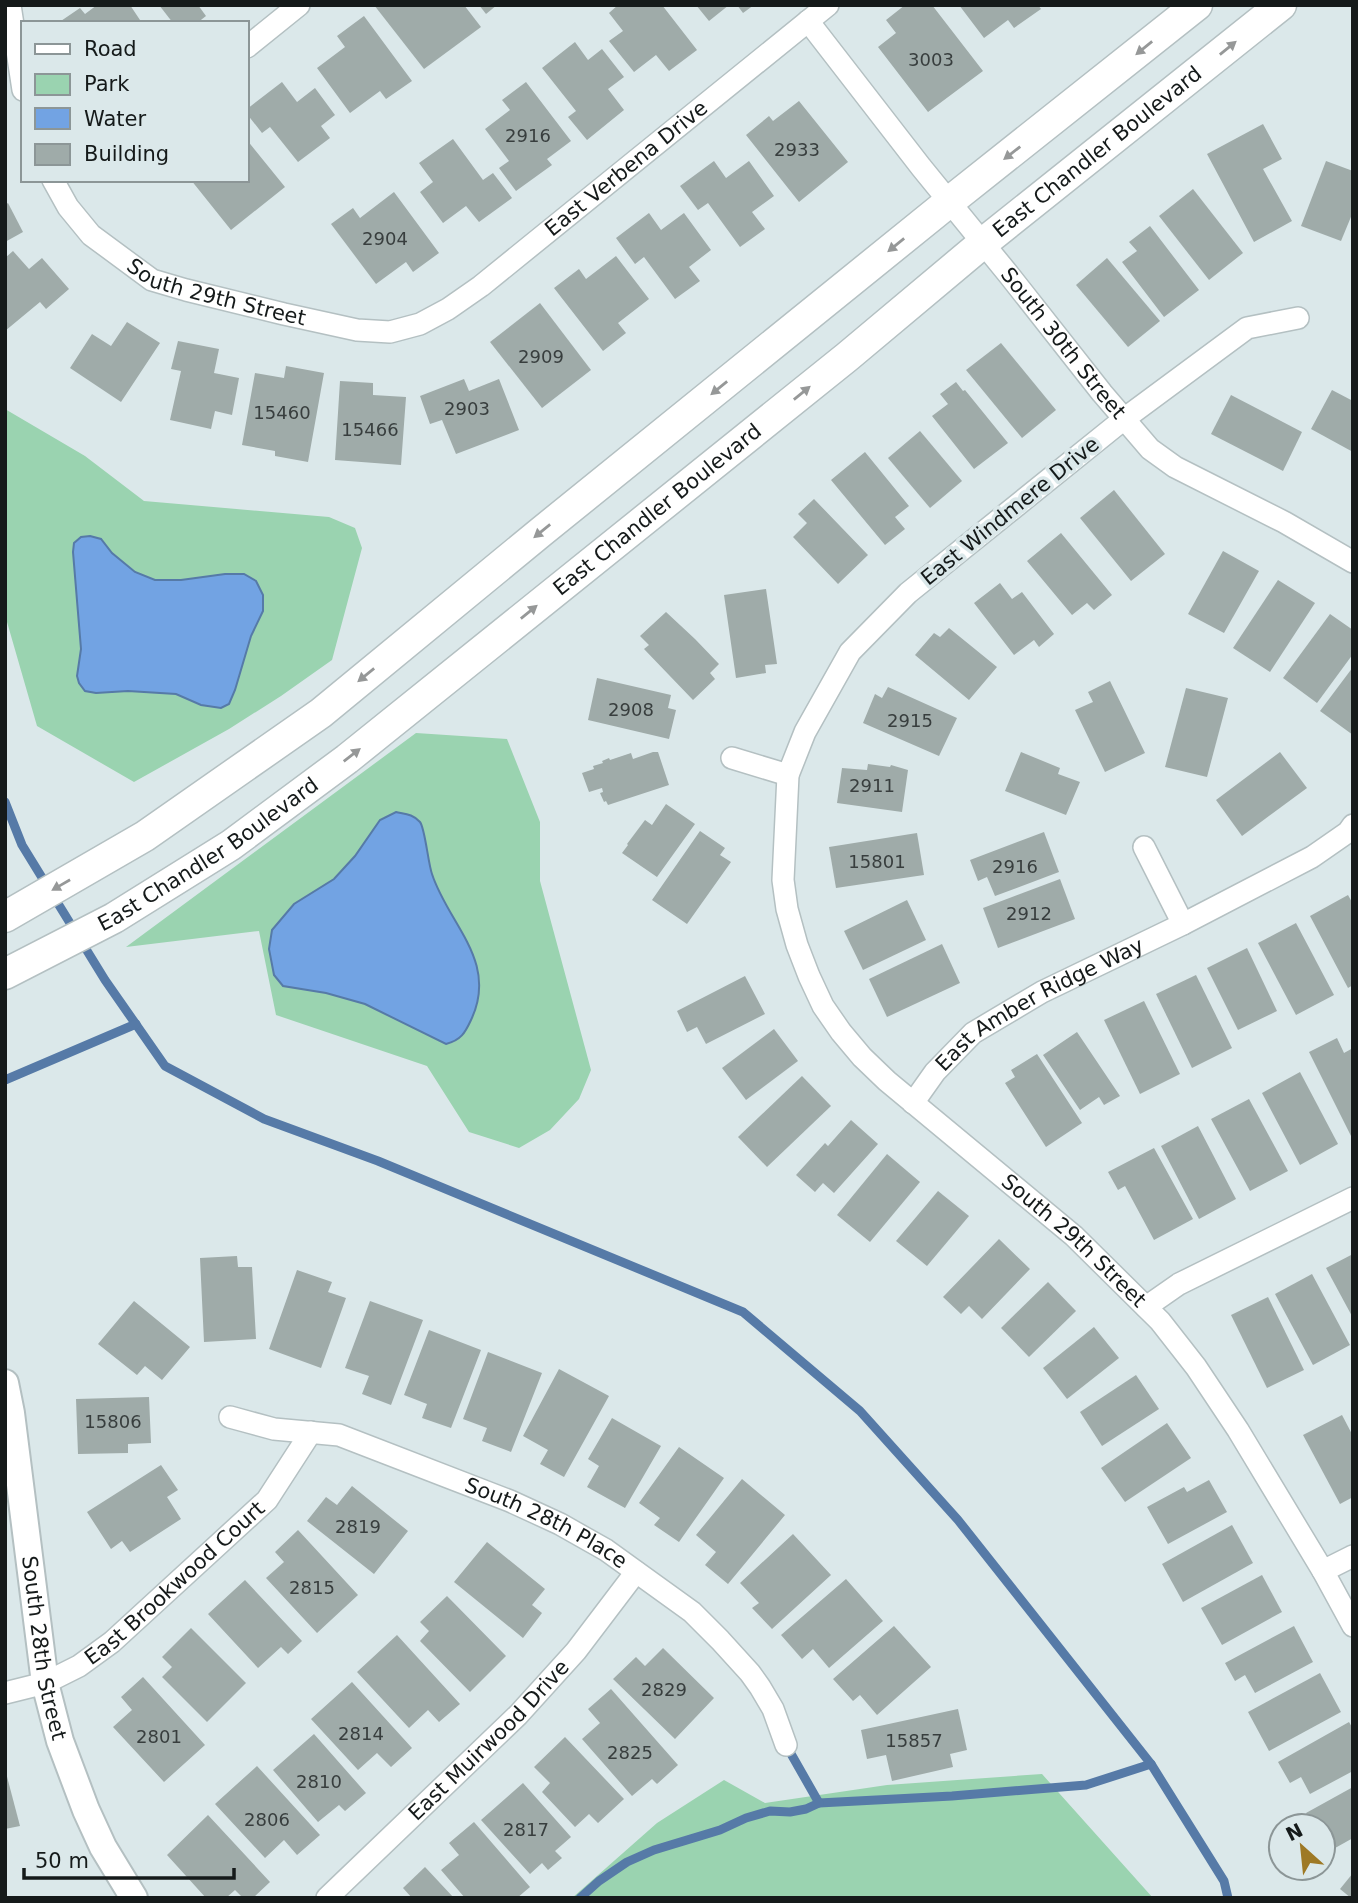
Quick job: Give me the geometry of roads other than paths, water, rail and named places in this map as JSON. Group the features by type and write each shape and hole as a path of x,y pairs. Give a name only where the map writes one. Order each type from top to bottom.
{"main road":[{"path":"16,911 178,814 321,713 949,202 1197,5"},
{"name":"East Chandler Boulevard","path":"5,974 114,918 231,845 347,759 1281,5"}],"street":[{"path":"10,5 21,77"},
{"path":"248,46 299,5"},
{"name":"East Verbena Drive","path":"420,324 481,286 828,5"},
{"name":"South 30th Street","path":"808,22 949,202 1150,449 1175,467 1284,522 1353,562"},
{"name":"South 29th Street","path":"56,182 68,207 91,235 152,280 357,330 390,332 420,324"},
{"name":"East Windmere Drive","path":"783,880 789,775 805,732 849,652 908,593 1124,419 1247,327 1298,318"},
{"path":"732,758 789,775"},
{"name":"East Amber Ridge Way","path":"913,1103 935,1072 973,1033 1042,992 1183,925 1312,857 1348,832 1353,825"},
{"path":"1144,846 1183,925"},
{"name":"South 29th Street","path":"783,880 787,909 797,945 823,1006 841,1032 862,1057 913,1103 1074,1236 1160,1321 1196,1367 1238,1430 1353,1626"},
{"path":"1146,1307 1180,1284 1353,1198"},
{"name":"South 28th Street","path":"5,1383 45,1683 60,1741 86,1810 103,1847 134,1898"},
{"name":"South 28th Place","path":"230,1417 274,1429 340,1435 510,1501 606,1550 692,1612 750,1673 774,1709 786,1745"},
{"name":"East Brookwood Court","path":"5,1693 45,1683 79,1666 112,1642 267,1500 311,1432"},
{"path":"1323,1571 1353,1556"},
{"name":"East Muirwood Drive","path":"327,1898 518,1715 576,1651 636,1572"}],"water":[{"path":"81,537 101,539 112,553 135,572 155,580 244,574 256,581 263,595 263,611 251,636 229,704 221,708 201,705 176,694 85,691 77,676 81,649 73,552 74,543"},
{"path":"396,812 412,816 420,822 432,874 468,944 479,979 478,999 467,1029 446,1044 365,1004 326,993 283,986 274,975 269,949 272,930 294,904 334,879 355,856 380,820"}],"waterway":[{"path":"5,802 22,845 105,980 165,1066 264,1119 378,1161 743,1312 860,1411 958,1520 1151,1764 1224,1881 1228,1898"},
{"path":"5,1080 136,1024"},
{"path":"786,1745 819,1803 1086,1785 1151,1764"},
{"path":"580,1898 627,1862 654,1850 770,1811 790,1812 819,1803"}]}
